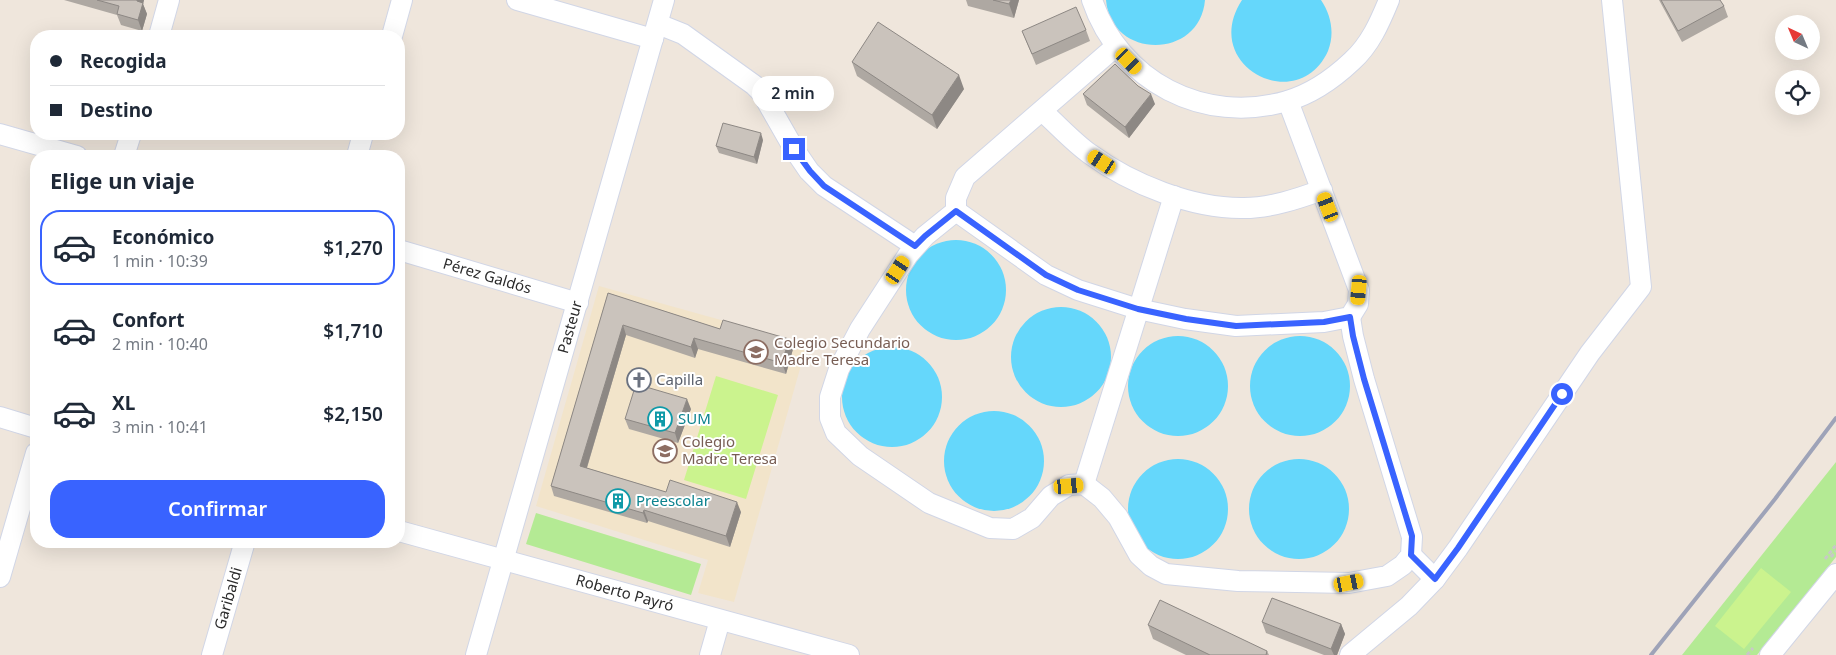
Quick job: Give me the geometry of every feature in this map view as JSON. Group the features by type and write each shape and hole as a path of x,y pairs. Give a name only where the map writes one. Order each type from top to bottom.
{"street":[{"path":"161,30 169,0"},
{"path":"394,30 402,0"},
{"path":"517,0 656,31 683,34 754,85 762,93 794,149 824,186 915,246"},
{"name":"Pasteur","path":"476,655 664,0"},
{"path":"1092,0 1098,18 1115,47 1142,74 1175,94 1212,106 1250,108 1288,101 1323,85 1353,60 1376,30 1389,0"},
{"path":"1350,655 1409,606 1435,579 1590,353 1641,286 1612,0"},
{"path":"956,211 956,198 965,178 1115,47"},
{"path":"956,211 925,236 908,255 860,329 839,368 830,397 830,418 836,433 860,456 929,503 990,528 1013,530 1032,518 1051,496 1069,486 1084,484 1102,498 1118,517 1139,555 1150,566 1166,574 1238,581 1349,583 1387,576 1404,564 1411,555 1412,536 1364,379 1353,336 1350,317 1358,304 1359,290 1288,101"},
{"path":"1042,111 1090,154 1125,176 1174,196 1216,207 1244,208 1291,201 1322,190"},
{"path":"0,134 56,150"},
{"path":"1084,484 1174,196"},
{"path":"956,211 1046,275 1078,290 1138,309 1186,319 1236,326 1324,322 1350,317"},
{"name":"Pérez Galdós","path":"405,252 578,303"},
{"path":"0,417 30,426"},
{"path":"0,577 30,474"},
{"name":"Roberto Payró","path":"405,533 849,655"},
{"name":"Garibaldi","path":"212,655 243,548"},
{"path":"1411,555 1435,579"},
{"path":"1770,655 1836,574"},
{"path":"710,655 720,620"}],"shaded area":[{"name":"Colegio Madre Teresa","path":"599,286 807,344 734,602 698,593 708,560 536,506"}],"green space":[{"path":"716,376 778,395 746,499 684,480"},
{"path":"1836,462 1836,557 1757,655 1682,655"},
{"path":"536,513 701,564 691,595 526,544"},
{"path":"1761,568 1791,592 1744,649 1715,626"}],"water":[{"path":"1106,0 1205,0 1200,20 1188,34 1173,42 1156,45 1138,42 1123,34 1111,20"},
{"path":"1242,0 1321,0 1331,24 1331,38 1328,51 1314,70 1296,80 1276,81 1258,75 1242,63 1233,45 1232,24"},
{"path":"956,240 975,244 992,254 1002,271 1006,290 1002,309 992,326 975,336 956,340 937,336 920,326 910,309 906,290 910,271 920,254 937,244"},
{"path":"1061,307 1080,311 1097,321 1107,338 1111,357 1107,376 1097,393 1080,403 1061,407 1042,403 1025,393 1015,376 1011,357 1015,338 1025,321 1042,311"},
{"path":"1178,336 1197,340 1214,350 1224,367 1228,386 1224,405 1214,422 1197,432 1178,436 1159,432 1142,422 1132,405 1128,386 1132,367 1142,350 1159,340"},
{"path":"1300,336 1319,340 1336,350 1346,367 1350,386 1346,405 1336,422 1319,432 1300,436 1281,432 1264,422 1254,405 1250,386 1254,367 1264,350 1281,340"},
{"path":"892,347 911,351 928,361 938,378 942,397 938,416 928,433 911,443 892,447 873,443 856,433 846,416 842,397 846,378 856,361 873,351"},
{"path":"994,411 1013,415 1030,425 1040,442 1044,461 1040,480 1030,497 1013,507 994,511 975,507 958,497 948,480 944,461 948,442 958,425 975,415"},
{"path":"1178,459 1188,460 1206,467 1220,481 1227,499 1227,519 1220,537 1206,551 1188,558 1178,559 1168,558 1150,551 1136,537 1129,519 1128,509 1129,499 1136,481 1150,467 1168,460"},
{"path":"1299,459 1318,463 1335,473 1345,490 1349,509 1345,528 1335,545 1318,555 1299,559 1280,555 1263,545 1253,528 1249,509 1253,490 1263,473 1280,463"}],"building":[{"path":"97,0 137,0 143,3 138,20 117,14 119,6"},
{"path":"993,0 1011,0 1009,4"},
{"path":"1661,0 1720,0 1724,6 1678,31"},
{"path":"1076,7 1086,30 1032,54 1022,31"},
{"path":"878,22 959,75 932,115 852,62"},
{"path":"1115,64 1138,86 1151,94 1125,127 1083,94"},
{"path":"723,123 761,133 754,157 716,146"},
{"path":"608,293 720,329 723,320 789,339 782,363 694,338 691,347 623,325 580,466 666,492 670,480 737,502 726,536 644,510 643,513 551,486"},
{"name":"SUM","path":"636,384 687,399 675,433 625,419"},
{"path":"1272,598 1341,624 1331,649 1262,622"},
{"path":"1160,600 1267,651 1266,655 1210,655 1148,625"}],"railway":[{"path":"1651,655 1775,499 1836,418"}],"place":[{"name":"Colegio Secundario Madre Teresa","path":"756,352"},
{"name":"Capilla","path":"639,380"},
{"name":"SUM","path":"660,419"},
{"name":"Colegio Madre Teresa","path":"665,451"},
{"name":"Preescolar","path":"618,501"}],"route":[{"path":"794,149 824,186 915,246 956,211 1046,275 1078,290 1138,309 1186,319 1236,326 1324,322 1350,317 1364,379 1412,536 1411,555 1435,579 1562,394"}]}
